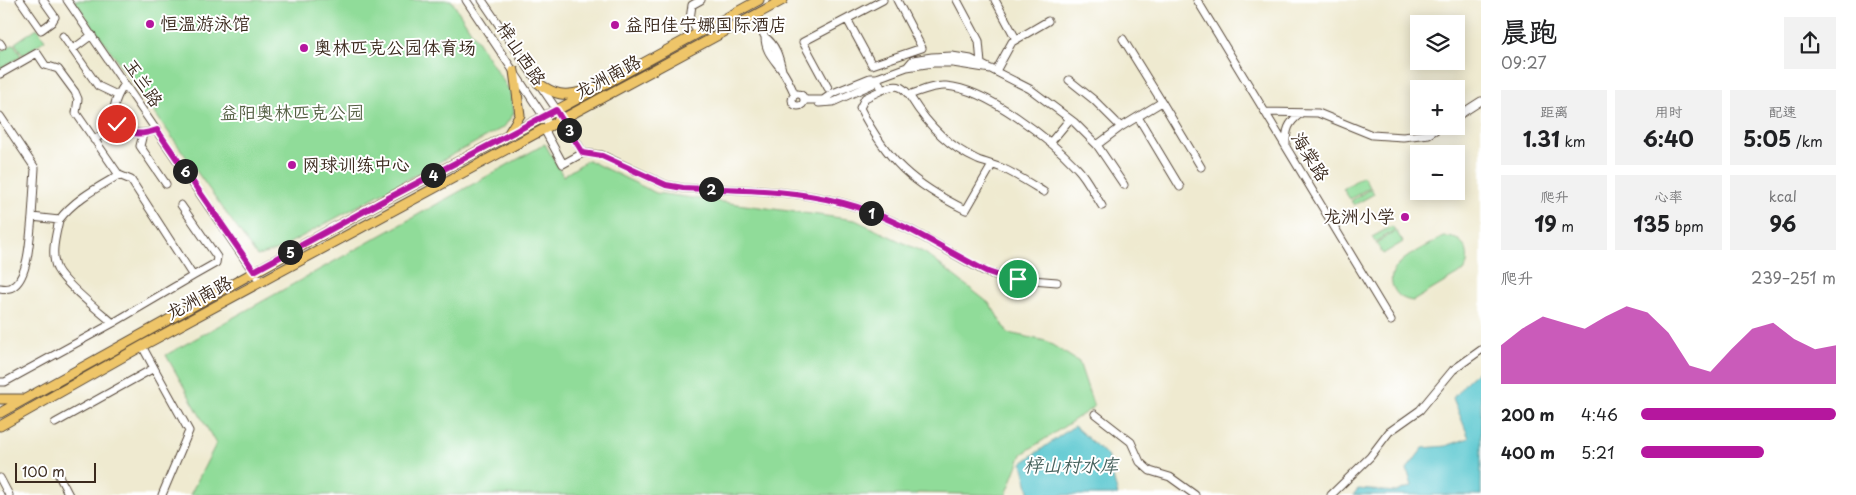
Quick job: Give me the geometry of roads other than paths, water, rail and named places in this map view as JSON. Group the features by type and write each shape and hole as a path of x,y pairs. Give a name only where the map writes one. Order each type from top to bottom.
{"main road":[{"name":"龙洲南路","path":"0,413 254,271 759,0"},
{"name":"龙洲南路","path":"0,426 142,346 783,0"},
{"path":"505,137 520,114 514,71"},
{"path":"538,83 548,90 561,95 601,86"},
{"path":"0,399 25,399"}],"street":[{"path":"20,0 41,30 52,22 55,16 43,0"},
{"name":"玉兰路","path":"67,0 261,282"},
{"name":"梓山西路","path":"466,0 544,116 547,128 563,164 583,153 563,119 482,0"},
{"path":"698,33 690,18 690,2 701,0"},
{"path":"828,88 803,42 883,0"},
{"path":"847,19 872,65 922,48 897,0"},
{"path":"957,0 979,41 981,64"},
{"path":"995,0 1016,39"},
{"name":"海棠路","path":"1197,0 1391,321"},
{"path":"754,16 765,37 771,41 777,53 782,70 795,95 792,98 794,104 797,106 804,102 833,102 873,84 877,78 904,68 933,63 952,63 993,70"},
{"path":"993,70 1012,42 1048,21"},
{"path":"72,49 92,35"},
{"path":"63,36 98,86 117,95"},
{"path":"1124,38 1201,167"},
{"path":"0,74 37,53 45,65 58,69 78,99 76,113 119,175 131,180 193,276"},
{"path":"904,68 914,60 952,56 981,64 1030,89 1070,119 1097,145 1124,185"},
{"path":"896,57 904,68"},
{"path":"877,78 882,90"},
{"path":"1070,80 1094,100 1121,127"},
{"path":"126,84 117,95 114,116 117,124 124,131 143,134 157,130"},
{"path":"992,165 966,210 937,196 924,187 891,158 870,129 860,108 865,98 893,85 901,87 934,130 959,149 977,159 1003,168 1044,192"},
{"path":"909,95 925,89 946,86 985,98 1023,122 1050,143 1078,169 1102,206"},
{"path":"1097,145 1121,127 1162,102"},
{"path":"1465,112 1481,102"},
{"name":"海棠路","path":"1265,112 1318,113 1372,135 1403,137 1421,135"},
{"path":"1286,146 1286,131 1291,120 1301,114"},
{"path":"0,116 35,168 32,217 22,277 15,286 6,289 0,288"},
{"path":"1138,117 1180,187"},
{"path":"1050,143 1070,119"},
{"path":"94,140 117,124"},
{"path":"143,134 140,146 166,184"},
{"path":"583,153 602,156 666,185 683,188 817,197 844,203 875,214 988,272 1006,278 1057,282"},
{"path":"113,323 64,279 57,268 54,255 59,220 69,207 119,175"},
{"path":"0,382 5,382 113,323 216,263 217,257 181,205"},
{"path":"32,217 59,220"},
{"path":"142,346 189,431 162,495"},
{"path":"1331,495 1370,457 1388,432 1420,410 1453,370 1481,350"},
{"path":"55,423 154,368"},
{"path":"1095,414 1131,442 1140,462 1150,471 1170,477 1196,495"},
{"path":"58,474 69,495"},
{"path":"0,478 9,495"}],"water":[{"path":"1481,369 1481,495 1353,495 1358,489 1396,492 1412,486 1407,469 1423,448 1446,446 1469,438 1453,398 1468,380"},
{"name":"梓山村水库","path":"1074,426 1107,455 1118,495 1030,495 1022,463"}],"place":[{"name":"恒温游泳馆","path":"150,24"},
{"name":"益阳佳宁娜国际酒店","path":"615,25"},
{"name":"奥林匹克公园体育场","path":"304,48"},
{"name":"网球训练中心","path":"292,165"},
{"name":"龙洲小学","path":"1405,217"}],"park label":[{"name":"益阳奥林匹克公园","path":"292,113"}]}
